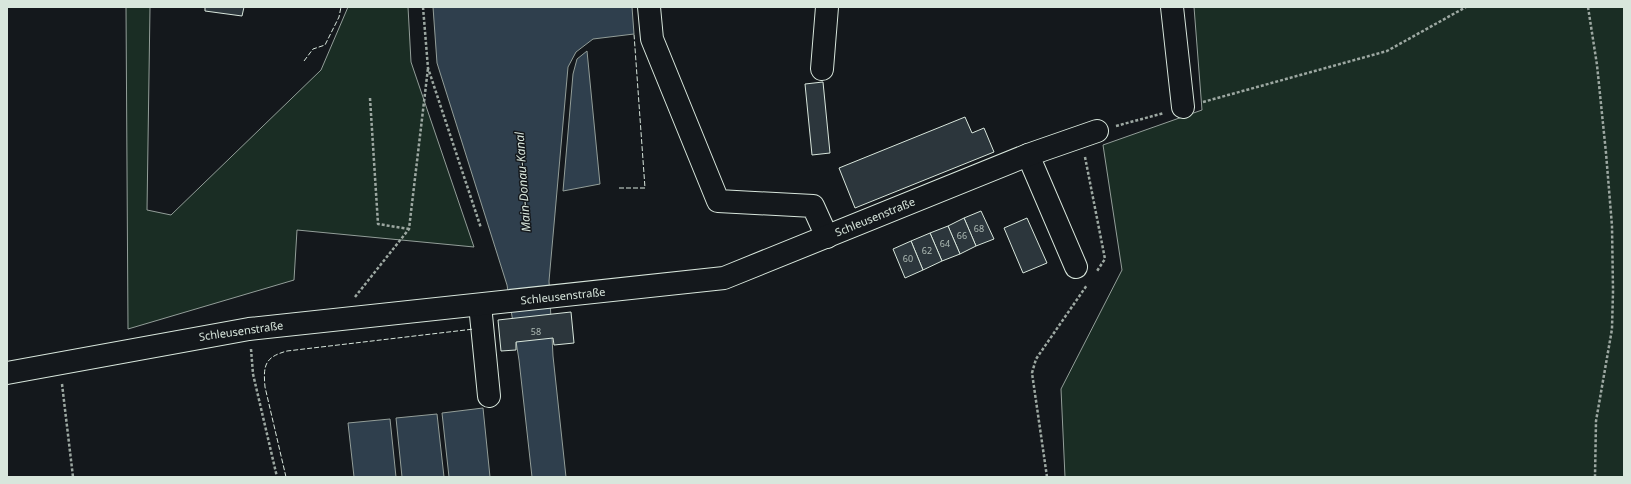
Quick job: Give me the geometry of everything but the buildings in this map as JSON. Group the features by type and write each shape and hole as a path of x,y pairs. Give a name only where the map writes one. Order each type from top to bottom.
{"street":[{"path":"649,7 652,39 718,201 813,206 827,237"},
{"path":"822,69 827,7"},
{"path":"1172,7 1182,107"},
{"name":"Schleusenstraße","path":"7,373 249,329 724,278 1028,155 1089,134"},
{"path":"1028,155 1082,275"},
{"path":"480,305 489,396"}],"path":[{"path":"338,319 409,229 428,68 423,7"},
{"path":"1097,271 1105,259 1089,134 1387,51 1466,7"},
{"path":"1588,7 1597,65 1606,153 1612,226 1613,291 1612,329 1596,421 1595,477"},
{"path":"428,68 481,228"},
{"path":"370,98 378,224 409,229"},
{"path":"1047,477 1032,373 1036,359 1082,275"},
{"path":"249,329 253,374 277,477"},
{"path":"60,363 73,477"}],"green space":[{"path":"126,7 150,7 147,210 171,215 321,70 348,7 408,7 411,62 474,247 297,230 294,280 128,329"},
{"path":"1194,7 1624,7 1624,477 1065,477 1061,389 1122,270 1103,145 1202,110"}],"water":[{"name":"Main-Donau-Kanal","path":"433,7 632,7 634,34 593,39 576,52 568,67 549,281 553,356 566,477 532,477 519,360 507,285 437,63"},
{"path":"587,51 600,184 563,191 573,74 577,59"},
{"path":"483,408 490,477 449,477 442,413"},
{"path":"437,414 444,477 402,477 396,418"},
{"path":"390,419 396,477 354,477 348,423"}],"fence":[{"path":"304,61 313,49 325,45 339,17 341,7"},
{"path":"619,188 645,188 634,34"},
{"path":"286,477 265,387 264,373 270,359 287,351 474,329"}]}
